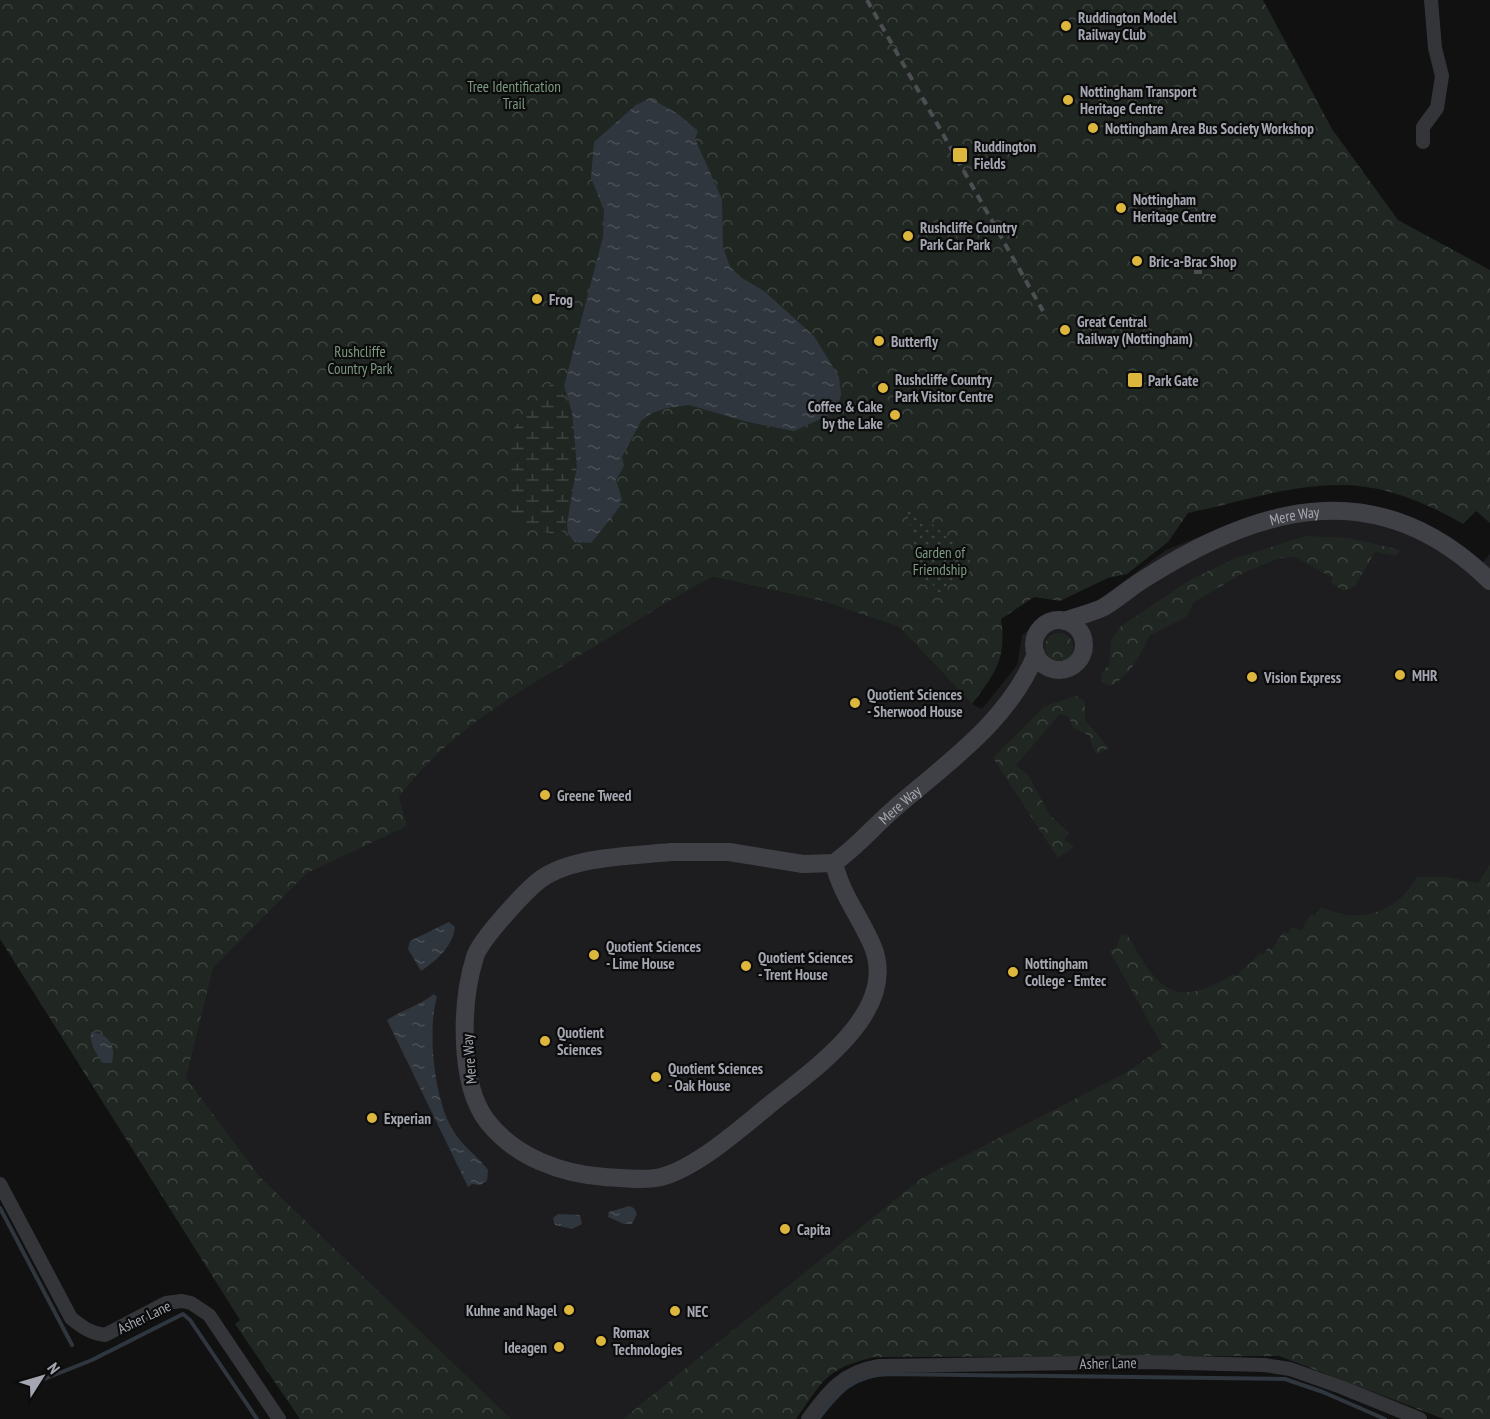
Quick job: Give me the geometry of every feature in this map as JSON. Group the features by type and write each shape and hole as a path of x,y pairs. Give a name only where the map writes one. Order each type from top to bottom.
{"street":[{"path":"1423,142 1423,127 1437,108 1442,76 1435,48 1431,0"},
{"name":"Mere Way","path":"1065,621 1101,608 1149,575 1221,537 1262,521 1324,510 1371,513 1420,530 1458,553 1490,581"},
{"name":"Mere Way","path":"1083,639 1101,608"},
{"path":"1056,620 1065,621 1073,625 1083,639 1080,658 1067,669 1055,670 1042,663 1036,654 1034,643 1040,629 1056,620"},
{"name":"Mere Way","path":"834,863 840,885 872,946 878,978 874,999 855,1029 799,1081 745,1125 676,1171 660,1177 637,1179 593,1176 550,1166 528,1156 502,1137 488,1122 471,1090 467,1062 468,999 476,955 488,936 541,879 572,865 671,852 729,852 803,864 834,863 852,851 892,810 968,747 1016,692 1036,654"},
{"name":"Mere Way","path":"1016,692 1055,670"},
{"name":"Asher Lane","path":"0,1184 71,1318 82,1328 94,1334 105,1335 166,1303 182,1301 191,1303 209,1315 279,1419"},
{"name":"Asher Lane","path":"808,1419 837,1383 861,1369 879,1365 1146,1362 1264,1365 1290,1369 1420,1419"}],"shaded area":[{"path":"1331,502 1385,508 1411,517 1482,563 1490,554 1490,864 1475,889 661,1419 456,1419 159,1060 176,978 344,822 546,668 626,618 713,577 822,601 899,627 972,704 982,709 1017,665 1022,635 1048,614 1086,609 1166,550 1193,539 1277,508"}],"green space":[{"name":"Rushcliffe Country Park","path":"0,0 1263,0 1332,129 1398,220 1490,270 1490,523 1476,511 1463,524 1405,497 1374,488 1342,485 1284,491 1188,513 1168,542 1127,574 1108,578 1060,601 1034,597 1001,619 1001,655 993,674 972,704 899,627 822,601 713,577 670,600 519,692 467,729 442,749 399,797 407,826 307,873 213,968 186,1078 260,1177 511,1419 300,1419 235,1324 240,1320 0,939"},
{"path":"554,380 571,409 577,442 576,476 566,523 560,536 511,523 511,432"},
{"name":"Garden of Friendship","path":"906,508 943,533 973,565 939,593 930,581 923,585"},
{"path":"1306,536 1350,538 1400,550 1396,556 1375,552 1355,586 1344,591 1331,583 1333,578 1295,557 1280,558 1245,572 1194,602 1186,617 1149,636 1134,665 1117,682 1110,686 1101,682 1102,672 1109,665 1111,641 1120,627 1190,580 1236,558"},
{"path":"1059,633 1069,637 1073,647 1069,657 1059,661 1049,657 1045,647 1049,637"},
{"path":"1076,696 1085,701 1085,720 1109,748 1097,754 1090,736 1073,728 1069,717 1060,714 1016,765 1028,775 1050,815 1069,833 1065,840 1074,847 1058,858 993,758 1045,706"},
{"path":"1490,864 1490,1419 1444,1419 1279,1356 874,1357 845,1367 827,1378 796,1419 623,1419 922,1178 1127,1072 1163,1047 1109,950 1116,948 1121,935 1127,934 1158,980 1169,988 1181,992 1195,991 1234,974 1237,976 1259,953 1263,955 1268,948 1272,950 1283,932 1287,934 1292,927 1302,930 1311,914 1315,916 1321,907 1349,915 1375,912 1399,899 1417,877 1446,877 1478,883"}],"water":[{"path":"650,98 678,114 698,131 695,139 722,199 723,247 730,267 742,278 764,291 814,336 839,377 841,394 838,407 827,416 794,431 748,422 689,405 652,413 641,421 622,457 624,466 616,480 622,499 616,512 591,543 575,542 568,534 567,523 577,466 572,412 564,386 603,237 604,210 591,178 594,142 636,105"},
{"path":"449,922 455,927 447,947 438,958 421,971 408,949 410,941"},
{"path":"434,994 437,997 434,1011 433,1046 437,1085 447,1119 454,1132 488,1170 487,1181 480,1185 472,1184 468,1187 387,1020"},
{"path":"91,1032 102,1035 110,1042 113,1051 112,1063 103,1063 92,1045"},
{"path":"629,1206 634,1208 637,1214 632,1224 624,1224 608,1217 609,1212"},
{"path":"558,1214 580,1215 582,1224 572,1229 555,1225 553,1218"}],"waterway":[{"path":"0,1208 72,1345"},
{"path":"34,1383 92,1360 183,1314 190,1320 257,1419"},
{"path":"818,1419 848,1387 866,1378 889,1374 1285,1379 1323,1392 1385,1419"}],"railway":[{"path":"867,0 1043,311"},
{"path":"1194,272 1203,272"}],"place":[{"name":"Ruddington Model Railway Club","path":"1066,26"},
{"name":"Nottingham Transport Heritage Centre","path":"1068,100"},
{"name":"Nottingham Area Bus Society Workshop","path":"1093,128"},
{"name":"Ruddington Fields","path":"960,155"},
{"name":"Nottingham Heritage Centre","path":"1121,208"},
{"name":"Rushcliffe Country Park Car Park","path":"908,236"},
{"name":"Bric-a-Brac Shop","path":"1137,261"},
{"name":"Frog","path":"537,299"},
{"name":"Great Central Railway (Nottingham)","path":"1065,330"},
{"name":"Butterfly","path":"879,341"},
{"name":"Park Gate","path":"1135,380"},
{"name":"Rushcliffe Country Park Visitor Centre","path":"883,388"},
{"name":"Coffee & Cake by the Lake","path":"895,415"},
{"name":"MHR","path":"1400,675"},
{"name":"Vision Express","path":"1252,677"},
{"name":"Quotient Sciences - Sherwood House","path":"855,703"},
{"name":"Greene Tweed","path":"545,795"},
{"name":"Quotient Sciences - Lime House","path":"594,955"},
{"name":"Quotient Sciences - Trent House","path":"746,966"},
{"name":"Nottingham College - Emtec","path":"1013,972"},
{"name":"Quotient Sciences","path":"545,1041"},
{"name":"Quotient Sciences - Oak House","path":"656,1077"},
{"name":"Experian","path":"372,1118"},
{"name":"Capita","path":"785,1229"},
{"name":"Kuhne and Nagel","path":"569,1310"},
{"name":"NEC","path":"675,1311"},
{"name":"Romax Technologies","path":"601,1341"},
{"name":"Ideagen","path":"559,1347"}],"park label":[{"name":"Tree Identification Trail","path":"514,94"}]}
